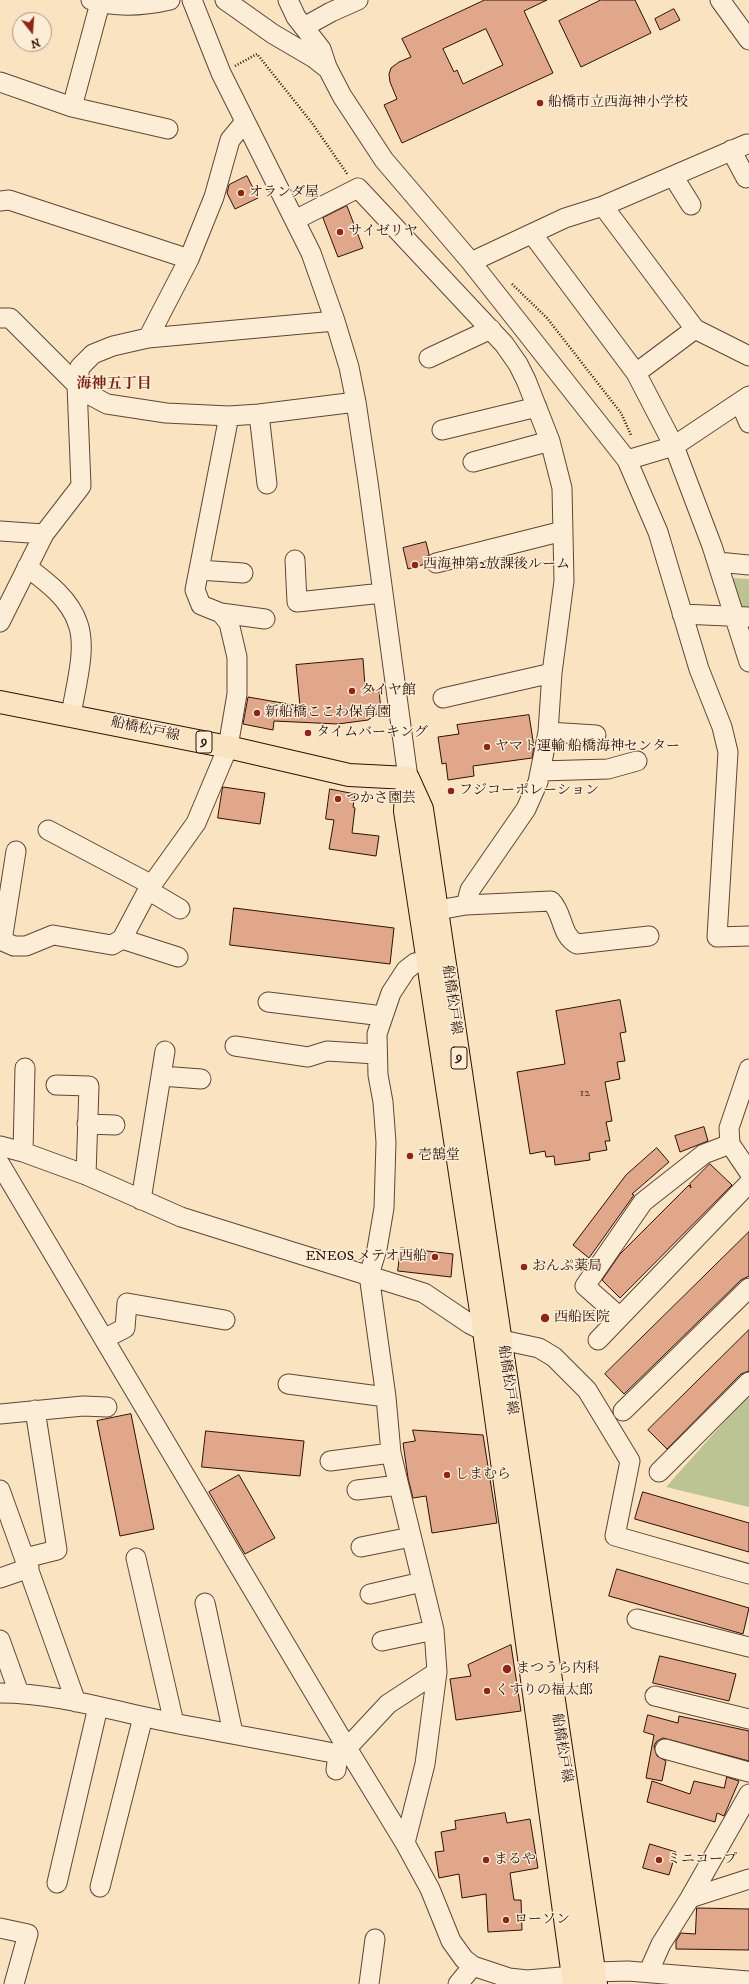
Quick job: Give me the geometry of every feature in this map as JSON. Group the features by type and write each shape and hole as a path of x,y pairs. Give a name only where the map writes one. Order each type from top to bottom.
{"main road":[{"name":"船橋松戸線","path":"0,702 228,747 349,775 408,778"},
{"name":"船橋松戸線","path":"408,778 422,809 438,910 493,1336 573,1980"},
{"name":"船橋松戸線","path":"408,778 404,811 428,961 493,1336 595,1978"}],"street":[{"path":"72,107 96,1 148,5 170,0"},
{"path":"192,0 221,73 244,123 311,253 335,321 349,367 356,402 408,778"},
{"path":"225,0 273,34 314,58 328,69"},
{"path":"288,0 296,17 321,50 328,69 342,96 384,160 471,262 633,458 658,532 699,669 722,727 728,752 717,937 749,936"},
{"path":"304,27 331,12 358,0"},
{"path":"720,0 749,40"},
{"path":"0,82 72,107 168,129"},
{"path":"148,338 189,259 214,198 230,140 244,123"},
{"path":"471,262 532,235 565,218 603,206 739,147 746,178"},
{"path":"673,176 691,205"},
{"path":"295,220 358,188 491,329 518,364 550,441 562,488 564,581 552,673 548,732 541,771 526,809 470,890 466,905"},
{"path":"0,201 9,200 189,259"},
{"path":"603,206 695,329 749,356"},
{"path":"532,235 636,373 674,446 718,562 742,617 749,662"},
{"path":"0,318 10,318 77,385 90,395 113,405 166,413 229,416 356,402"},
{"path":"0,622 44,534 81,486 77,385 80,367 93,354 113,346 148,338 335,321"},
{"path":"429,358 491,329"},
{"path":"636,373 695,329"},
{"path":"633,458 674,446 745,399 749,424"},
{"path":"442,430 537,407"},
{"path":"258,414 267,484"},
{"path":"229,416 195,590 201,605 221,614 265,619"},
{"path":"473,462 550,441"},
{"path":"0,531 44,534"},
{"path":"436,563 563,531"},
{"path":"295,560 297,602 383,593"},
{"path":"718,562 749,565"},
{"path":"27,567 49,584 67,603 78,624 82,649 71,715"},
{"path":"199,570 243,573"},
{"path":"16,851 1,941 14,946 26,946 53,935 112,945 122,939 150,888 196,823 228,747 237,694 236,657 229,623 221,614"},
{"path":"682,614 742,617"},
{"path":"443,698 552,673"},
{"path":"548,732 596,735"},
{"path":"541,771 608,769 637,761"},
{"path":"48,830 150,888 180,909"},
{"path":"438,910 466,905 551,901 557,907 565,934 571,941 577,944 649,936"},
{"path":"122,939 178,957"},
{"path":"406,1843 425,1764 437,1672 434,1630 391,1453 386,1397 368,1275 376,1249 384,1208 386,1142 376,1054 377,1034 391,993 406,970 415,962 428,961"},
{"path":"268,1002 383,1016"},
{"path":"235,1046 308,1056 327,1051 376,1054"},
{"path":"140,1200 165,1051"},
{"path":"23,1152 25,1068"},
{"path":"749,1069 729,1128 730,1144 749,1172"},
{"path":"161,1076 201,1079"},
{"path":"56,1084 88,1086 86,1176"},
{"path":"87,1124 115,1125"},
{"path":"620,1318 585,1286 643,1202 704,1154 730,1144"},
{"path":"0,1146 23,1152 86,1176 181,1216 424,1293 470,1324 493,1336 539,1348 554,1357 587,1390 630,1462 615,1536 749,1574"},
{"path":"0,1164 104,1339 341,1757 406,1843 430,1889 451,1941 464,1958 473,1966 509,1978 527,1980 573,1980 649,1971 749,1981"},
{"path":"598,1340 749,1183"},
{"path":"623,1411 749,1288"},
{"path":"104,1339 125,1328 127,1303 225,1320"},
{"path":"660,1472 749,1382"},
{"path":"288,1384 386,1397"},
{"path":"0,1414 83,1406 107,1407"},
{"path":"0,1578 27,1563 57,1550 35,1410"},
{"path":"330,1461 391,1453"},
{"path":"357,1490 399,1485"},
{"path":"0,1490 76,1702"},
{"path":"361,1546 411,1537"},
{"path":"136,1558 174,1723"},
{"path":"370,1594 422,1582"},
{"path":"205,1604 233,1733"},
{"path":"637,1620 749,1647"},
{"path":"382,1641 434,1630"},
{"path":"0,1640 19,1693"},
{"path":"341,1757 388,1704 437,1672"},
{"path":"0,1693 19,1693 76,1702 143,1717 233,1733 341,1757"},
{"path":"656,1696 749,1719"},
{"path":"56,1883 98,1707"},
{"path":"100,1887 143,1717"},
{"path":"665,1750 749,1772"},
{"path":"649,1971 661,1944 690,1898 749,1794"},
{"path":"690,1898 749,1879"},
{"path":"0,1928 28,1934 14,1984"},
{"path":"369,1984 375,1939"},
{"path":"458,1984 473,1966"}],"path":[{"path":"221,73 257,54 312,123 343,170 358,188"},
{"path":"510,283 547,318 621,413 633,458"}],"green space":[{"path":"735,578 749,579 749,613 738,608 730,581"},
{"path":"749,1394 749,1507 666,1487"}],"building":[{"path":"485,0 547,0 524,11 553,73 402,143 384,105 397,99 390,82 389,74 391,68 399,62 411,57 402,39","holes":["486,29 503,65 463,84 457,70 454,72 443,49"]},
{"path":"601,0 635,0 651,33 581,67 559,21"},
{"path":"674,9 680,20 660,30 655,19"},
{"name":"オランダ屋","path":"247,176 258,198 235,209 227,193 229,185"},
{"path":"347,206 363,248 338,257 323,218"},
{"name":"西海神第2放課後ルーム","path":"426,542 429,554 425,564 408,569 403,548"},
{"path":"363,659 365,686 372,685 373,690 379,690 381,711 368,720 338,724 274,721 273,730 243,724 248,697 300,706 296,665"},
{"name":"ヤマト運輸 船橋海神センター","path":"529,715 534,747 532,758 473,766 474,776 448,780 446,763 442,764 438,737 459,734 457,725"},
{"path":"223,787 265,793 260,824 218,818"},
{"path":"330,789 355,794 352,833 379,836 376,856 329,849 334,820 326,819"},
{"path":"234,908 394,928 390,964 230,945"},
{"path":"620,1000 626,1032 620,1033 625,1061 617,1062 620,1079 605,1082 612,1121 606,1122 610,1141 605,1141 607,1150 589,1153 590,1160 555,1165 554,1156 546,1157 545,1151 530,1154 517,1072 565,1064 556,1011"},
{"path":"704,1127 708,1141 680,1152 675,1136"},
{"path":"657,1148 669,1162 632,1194 634,1195 589,1258 573,1245 626,1175"},
{"path":"710,1164 732,1185 620,1298 602,1280 620,1254 689,1185 691,1188 690,1184"},
{"path":"749,1232 749,1276 741,1280 624,1394 605,1374"},
{"path":"401,1248 453,1254 451,1277 398,1271"},
{"path":"749,1330 749,1371 741,1374 667,1449 648,1430"},
{"path":"131,1414 154,1529 120,1536 97,1421"},
{"path":"413,1430 483,1435 497,1523 432,1533 426,1496 413,1498 408,1478 403,1443 415,1441"},
{"path":"206,1431 304,1441 300,1476 202,1467"},
{"path":"239,1475 275,1538 245,1554 209,1492"},
{"path":"643,1492 749,1523 749,1552 635,1519"},
{"path":"617,1569 749,1608 743,1634 609,1596"},
{"path":"511,1645 521,1711 456,1720 450,1679 471,1676 468,1665"},
{"path":"660,1656 736,1674 729,1701 653,1683"},
{"path":"648,1715 678,1723 679,1716 749,1731 749,1761 663,1738 657,1741 654,1746 657,1756 666,1761 662,1781 646,1778 654,1735 644,1732"},
{"path":"727,1777 739,1781 724,1816 717,1813 715,1822 647,1802 652,1781 690,1794 694,1781 724,1788"},
{"name":"まるや","path":"505,1813 507,1823 530,1819 538,1868 510,1873 514,1900 521,1900 522,1930 488,1932 486,1894 462,1898 459,1874 439,1878 435,1852 444,1851 441,1832 456,1829 455,1821"},
{"name":"ミニコープ","path":"650,1844 676,1852 669,1875 643,1868"},
{"path":"697,1908 749,1909 749,1950 676,1949 676,1941 681,1933 695,1934"}],"place":[{"name":"船橋市立西海神小学校","path":"540,103"},
{"name":"オランダ屋","path":"241,193"},
{"name":"サイゼリヤ","path":"340,232"},
{"name":"西海神第2放課後ルーム","path":"415,565"},
{"name":"タイヤ館","path":"352,691"},
{"name":"新船橋ここわ保育園","path":"257,713"},
{"name":"タイムバーキング","path":"308,733"},
{"name":"ヤマト運輸 船橋海神センター","path":"487,747"},
{"name":"フジコーポレーション","path":"451,791"},
{"name":"つかさ園芸","path":"338,799"},
{"name":"壱鵠堂","path":"410,1156"},
{"name":"ENEOS メテオ西船","path":"435,1257"},
{"name":"おんぷ薬局","path":"524,1267"},
{"name":"西船医院","path":"545,1318"},
{"name":"しまむら","path":"447,1475"},
{"name":"まつうら内科","path":"507,1669"},
{"name":"くすりの福太郎","path":"487,1691"},
{"name":"まるや","path":"486,1860"},
{"name":"ミニコープ","path":"659,1860"},
{"name":"ローソン","path":"506,1920"}],"district":[{"name":"海神五丁目","path":"114,385"}]}
